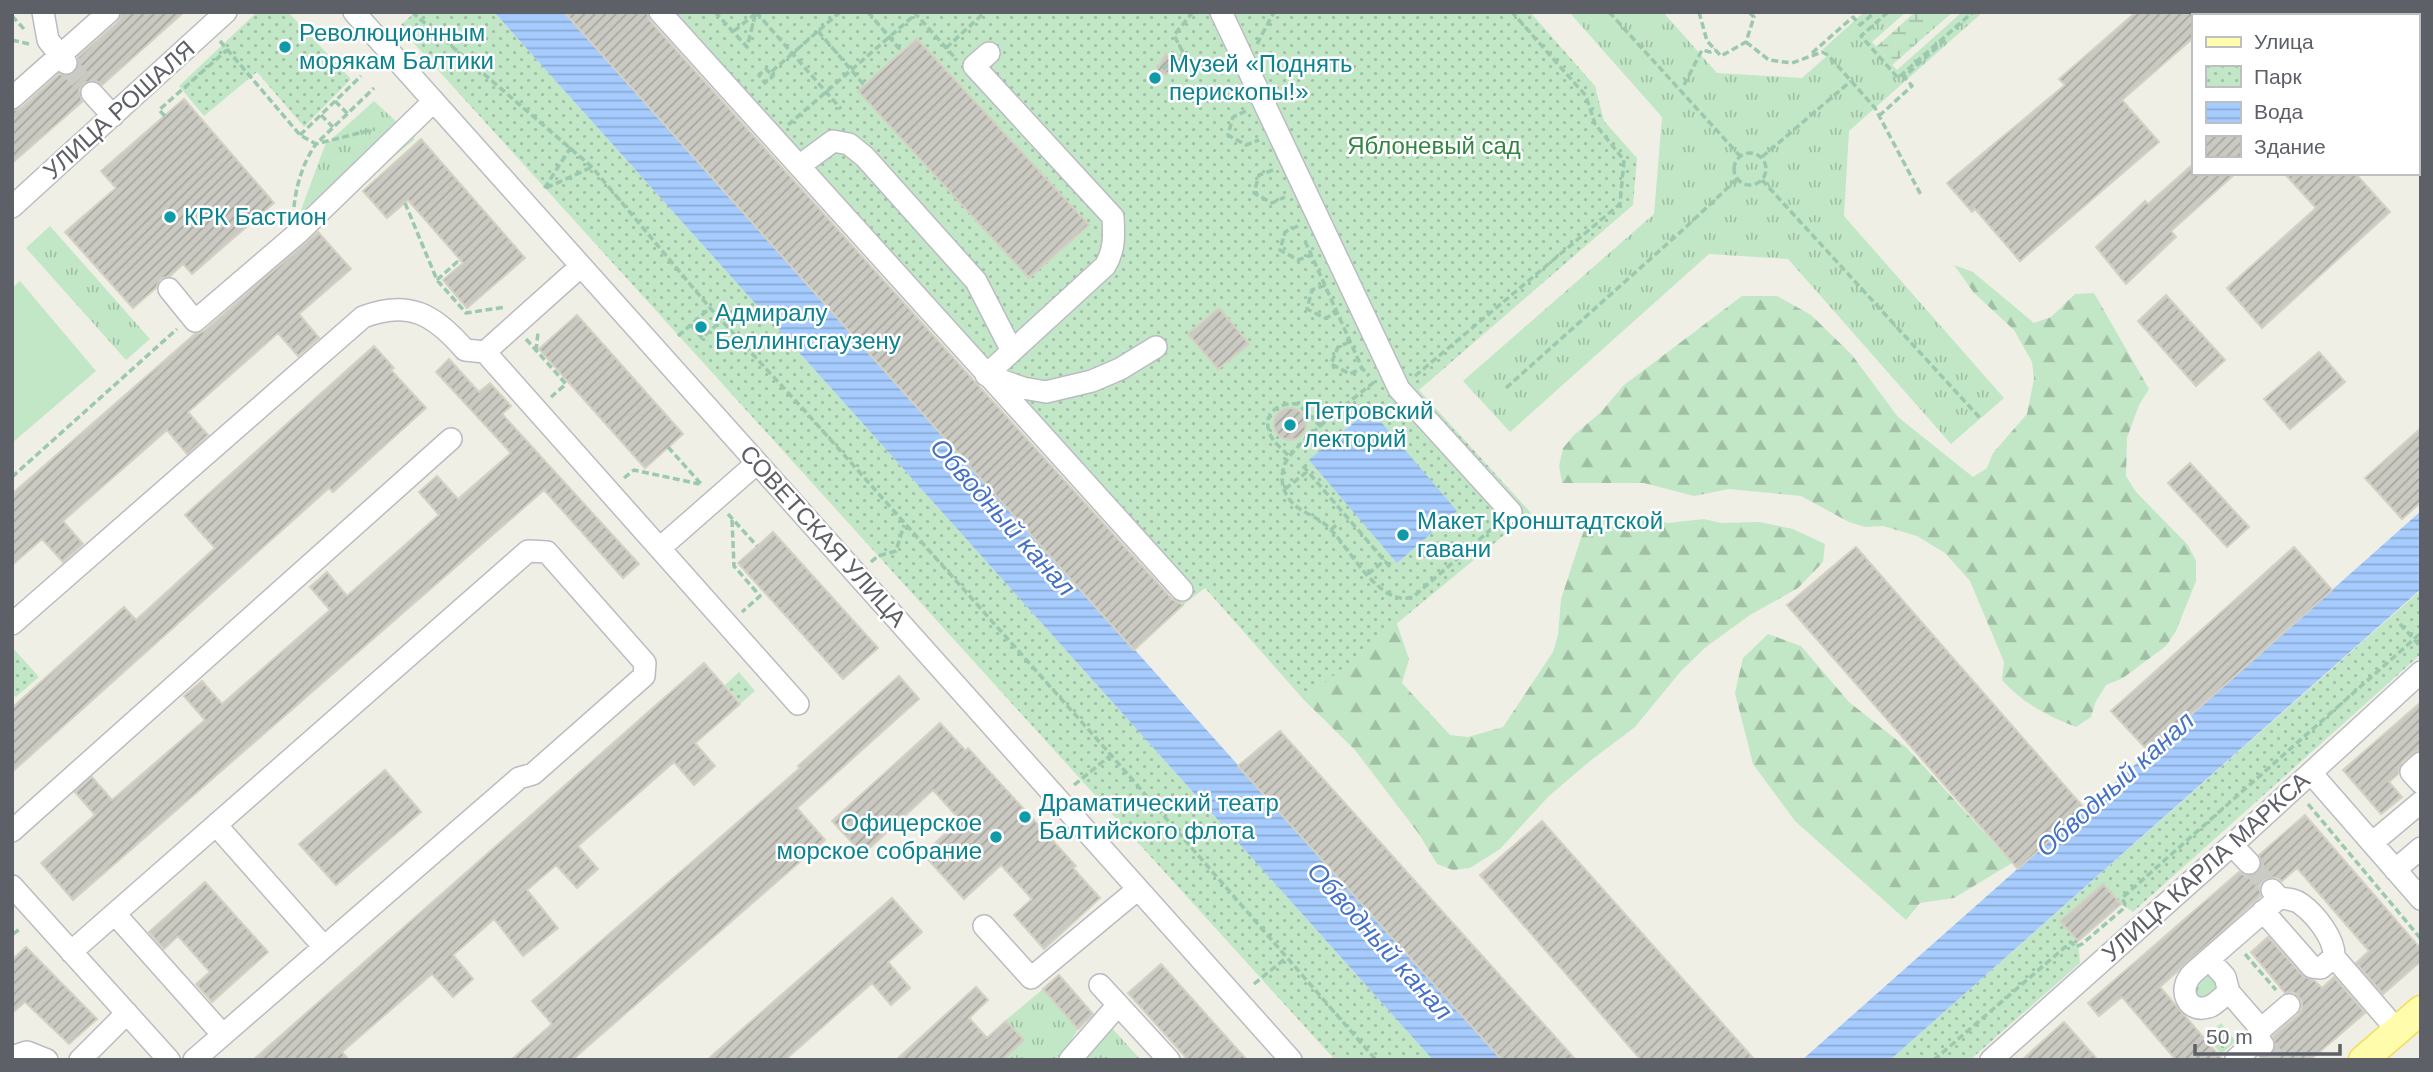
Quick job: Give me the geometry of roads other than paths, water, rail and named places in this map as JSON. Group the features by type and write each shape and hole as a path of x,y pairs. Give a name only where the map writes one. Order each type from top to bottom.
{"main road":[{"path":"2390,1060 2421,1010"},
{"path":"2364,1060 2409,1032"}],"street":[{"path":"43,12 48,40 62,59"},
{"path":"12,97 62,59 108,12"},
{"name":"УЛИЦА РОШАЛЯ","path":"12,207 226,12"},
{"name":"СОВЕТСКАЯ УЛИЦА","path":"354,12 1291,1060"},
{"path":"660,12 1182,590"},
{"path":"1221,12 1399,389 1507,516"},
{"path":"982,60 1113,216 1113,254 1105,266 986,375"},
{"path":"92,93 113,116"},
{"path":"169,289 195,321 299,232 434,101"},
{"path":"799,166 833,141 849,144 865,156 976,281 1013,351"},
{"path":"485,352 581,266"},
{"path":"12,624 363,317 381,310 399,309 423,314 447,329 465,350 485,352 798,704"},
{"path":"986,375 1023,388 1046,392 1092,381 1156,347"},
{"path":"12,831 452,439"},
{"path":"660,548 757,463"},
{"path":"71,952 528,551 547,552 645,663 644,676 533,774 519,778 194,1060"},
{"name":"УЛИЦА КАРЛА МАРКСА","path":"1991,1060 2421,672"},
{"path":"2421,763 2411,772 2421,783"},
{"path":"2311,773 2421,899"},
{"path":"2372,843 2421,802"},
{"path":"216,825 324,947"},
{"path":"2232,845 2249,863"},
{"path":"2395,870 2421,848"},
{"path":"12,886 169,1060"},
{"path":"984,926 1031,978 1138,889"},
{"path":"2229,992 2210,1007 2200,1008 2185,998 2183,988 2186,979 2271,900 2292,899 2301,904 2331,938 2334,957 2409,1032"},
{"path":"2271,900 2312,967 2321,968 2334,957"},
{"path":"114,914 223,1035"},
{"path":"2209,959 2225,977 2229,992 2261,1038"},
{"path":"1100,985 1169,1060"},
{"path":"1070,1060 1118,1005"},
{"path":"2236,1059 2261,1038 2289,1005"},
{"path":"80,1060 127,1013"},
{"path":"12,1057 27,1052 47,1060"}],"water":[{"name":"Обводный канал","path":"494,12 564,12 1502,1060 1433,1060"},
{"path":"1370,409 1457,511 1397,563 1309,460"},
{"name":"Обводный канал","path":"2421,511 2421,589 1890,1060 1802,1060"}],"tunnel":[{"path":"66,63 92,93"},
{"path":"2249,863 2272,890"},
{"path":"2263,1045 2276,1060"}],"place":[{"name":"Революционным морякам Балтики","path":"285,47"},
{"name":"Музей «Поднять перископы!»","path":"1155,78"},
{"name":"КРК Бастион","path":"170,217"},
{"name":"Адмиралу Беллингсгаузену","path":"701,327"},
{"name":"Петровский лекторий","path":"1290,425"},
{"name":"Макет Кронштадтской гавани","path":"1403,535"},
{"name":"Драматический театр Балтийского флота","path":"1025,817"},
{"name":"Офицерское морское собрание","path":"996,837"}],"park label":[{"name":"Яблоневый сад","path":"1434,146"}]}
